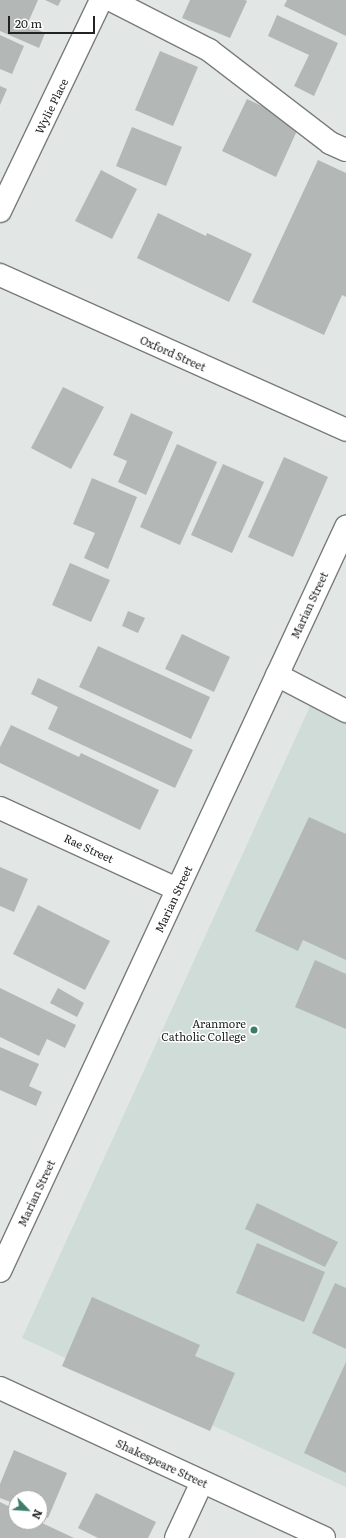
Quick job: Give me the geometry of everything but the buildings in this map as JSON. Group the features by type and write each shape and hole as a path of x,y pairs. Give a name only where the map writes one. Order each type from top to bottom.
{"street":[{"name":"Wylie Place","path":"0,211 101,0"},
{"path":"112,0 209,50 330,143 346,150"},
{"name":"Oxford Street","path":"0,275 346,430"},
{"name":"Marian Street","path":"0,1271 346,527"},
{"path":"277,675 346,711"},
{"name":"Rae Street","path":"0,808 177,889"},
{"name":"Shakespeare Street","path":"0,1388 324,1538"},
{"path":"176,1538 202,1482"}],"shaded area":[{"name":"Aranmore Catholic College","path":"311,704 346,722 346,1487 22,1338"}],"place":[{"name":"Aranmore Catholic College","path":"254,1030"}]}
